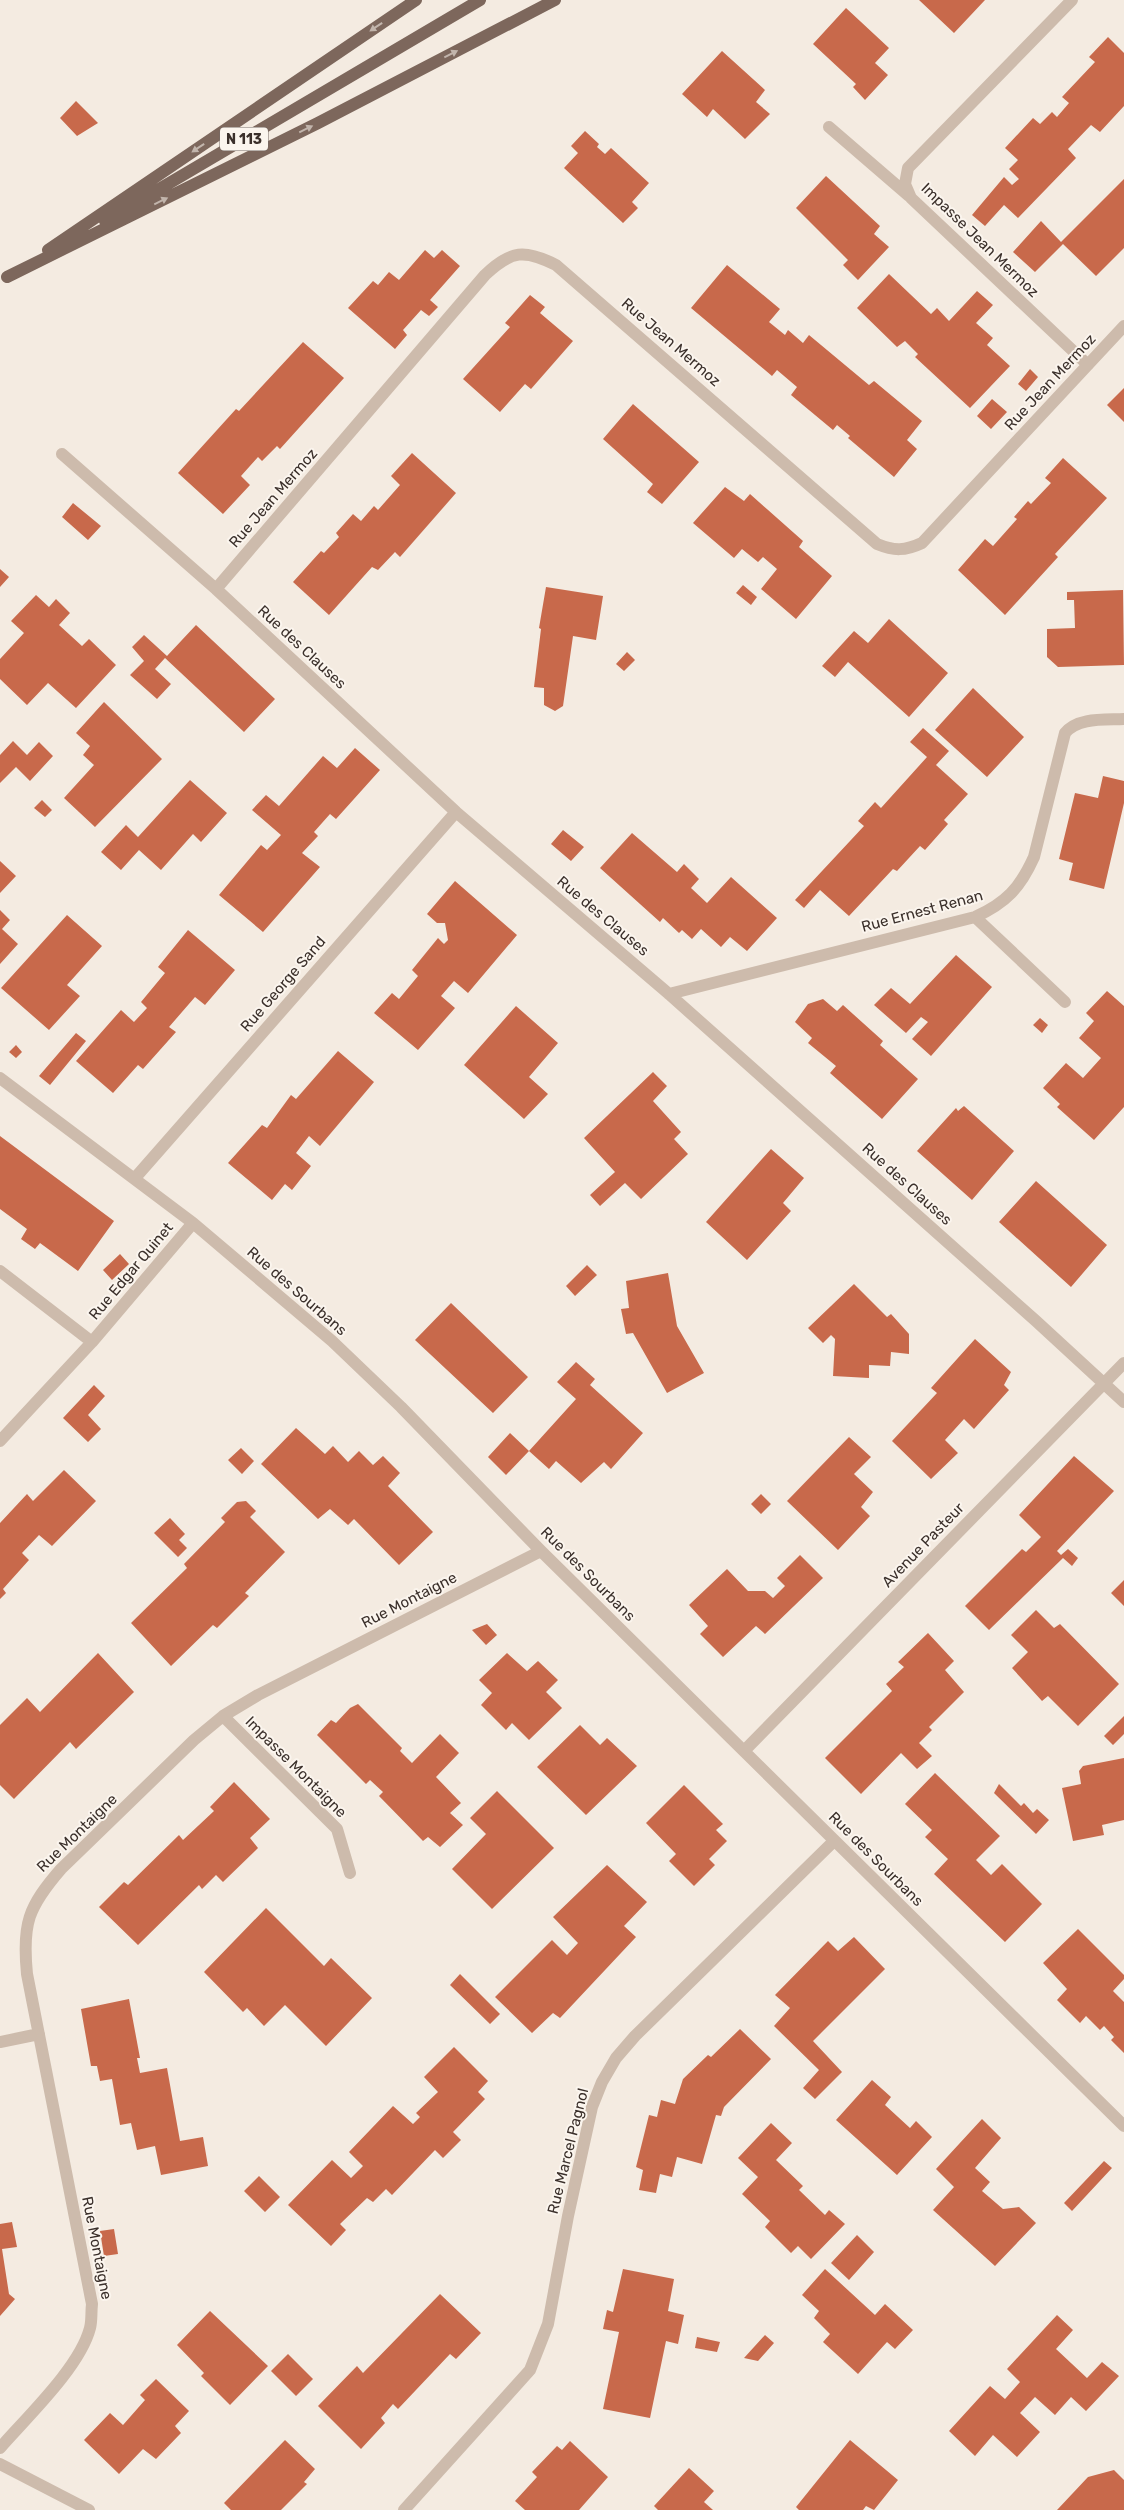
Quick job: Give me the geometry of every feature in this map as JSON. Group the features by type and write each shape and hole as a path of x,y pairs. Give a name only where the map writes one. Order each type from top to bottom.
{"main road":[{"path":"4,280 416,0"},
{"name":"N 113","path":"4,280 480,0"},
{"path":"4,280 318,123 555,0"}],"street":[{"name":"Impasse Jean Mermoz","path":"1072,0 908,168 904,184 910,198 1088,365"},
{"path":"829,126 910,198"},
{"name":"Rue Jean Mermoz","path":"216,590 485,274 510,256 523,253 537,255 562,270 877,544 890,549 910,549 922,542 1124,326"},
{"name":"Rue des Clauses","path":"62,454 216,590 456,812 669,994 1124,1402"},
{"name":"Rue Ernest Renan","path":"669,994 975,916 996,907 1011,894 1026,876 1034,857 1065,733 1072,727 1088,721 1124,719"},
{"name":"Rue George Sand","path":"135,1178 456,812"},
{"path":"975,916 1065,1002"},
{"name":"Rue des Sourbans","path":"0,1078 135,1178 193,1224 332,1341 401,1407 541,1551 1124,2126"},
{"name":"Rue Edgar Quinet","path":"0,1271 92,1342 193,1224"},
{"path":"0,1441 92,1342"},
{"name":"Avenue Pasteur","path":"744,1751 1124,1363"},
{"name":"Rue Montaigne","path":"0,2448 70,2367 81,2352 91,2327 92,2304 38,2034 24,1944 29,1914 42,1890 60,1869 194,1740 223,1716 258,1695 541,1551"},
{"name":"Impasse Montaigne","path":"223,1716 337,1829 350,1872"},
{"name":"Rue Marcel Pagnol","path":"404,2510 530,2370 548,2324 568,2216 592,2108 602,2082 616,2058 635,2036 834,1841"},
{"path":"0,2042 38,2034"},
{"path":"0,2464 89,2510"}],"building":[{"path":"919,0 985,0 954,33"},
{"path":"846,8 889,48 875,63 888,75 865,100 853,87 856,84 813,44"},
{"path":"1108,37 1124,53 1124,106 1100,132 1091,125 1068,149 1076,158 1018,218 1004,205 985,226 972,215 1004,177 1012,185 1019,179 1009,169 1018,160 1005,148 1033,118 1040,124 1052,112 1057,117 1069,103 1062,97 1095,62 1089,57"},
{"path":"722,51 765,90 756,102 770,114 745,139 713,109 707,117 682,94"},
{"path":"76,101 98,123 77,136 60,118"},
{"path":"585,131 599,144 597,147 605,154 611,148 649,183 632,202 638,208 623,223 564,168 578,153 571,146"},
{"path":"826,176 880,226 874,234 889,247 858,280 843,265 848,260 796,208"},
{"path":"1124,179 1124,248 1096,276 1063,244 1035,272 1013,252 1041,221 1061,242"},
{"path":"425,250 434,258 442,250 460,266 430,300 438,307 429,316 421,310 403,330 407,335 395,349 348,308 373,281 378,285 389,272 399,280"},
{"path":"727,265 780,309 769,322 785,335 788,330 803,343 809,335 869,385 874,381 922,421 907,440 917,449 894,477 848,438 850,436 837,425 833,430 791,395 797,387 777,370 772,376 691,308"},
{"path":"889,274 931,314 937,308 949,321 977,291 993,305 976,323 993,338 987,345 1010,366 970,408 915,357 918,354 905,341 897,347 857,308"},
{"path":"530,295 545,307 540,313 573,341 531,389 525,384 500,412 463,379 510,327 505,323"},
{"path":"303,342 344,378 280,449 277,446 262,461 258,457 241,476 250,485 223,514 178,473 236,409 239,411"},
{"path":"1030,369 1038,377 1026,391 1018,384"},
{"path":"1124,388 1124,422 1107,405"},
{"path":"992,399 1007,412 991,429 977,416"},
{"path":"633,404 699,462 662,504 647,492 653,484 603,439"},
{"path":"412,453 456,493 400,557 395,552 378,570 372,567 329,615 293,582 321,551 324,553 339,537 336,533 353,514 361,521 374,506 378,510 400,485 391,476"},
{"path":"1063,458 1107,498 1055,554 1058,557 1005,615 958,570 985,539 993,546 1017,519 1014,517 1028,501 1031,504 1051,483 1045,478"},
{"path":"725,487 744,501 750,494 803,541 799,547 832,576 796,619 761,589 777,569 763,557 758,562 742,549 734,558 693,523"},
{"path":"73,503 101,526 88,540 62,517"},
{"path":"0,569 9,577 0,587"},
{"path":"743,585 757,597 751,605 736,593"},
{"path":"546,587 603,596 596,640 573,636 563,706 555,711 544,705 544,688 534,687 541,629 539,628"},
{"path":"1123,590 1124,665 1058,667 1047,657 1047,629 1075,628 1074,600 1067,600 1067,592"},
{"path":"36,595 49,607 56,599 70,613 59,625 82,646 89,639 116,665 76,708 48,683 27,705 0,679 0,659 24,633 11,621"},
{"path":"889,619 948,673 909,717 848,662 835,677 822,666 854,631 868,643"},
{"path":"196,625 275,699 244,732 165,658 155,669 171,684 157,699 130,675 144,661 132,647 144,635 167,656"},
{"path":"627,652 635,660 624,671 616,664"},
{"path":"973,688 1024,737 987,777 935,730"},
{"path":"104,702 162,759 95,827 64,798 94,765 83,755 90,746 76,733"},
{"path":"923,728 949,751 936,765 968,794 944,820 948,824 925,850 920,846 897,871 893,869 849,916 820,890 804,908 795,900 864,826 858,821 875,802 881,808 927,757 910,742"},
{"path":"13,741 27,755 39,742 53,756 30,781 16,767 0,783 0,755"},
{"path":"355,748 380,770 336,819 330,814 314,832 318,836 302,853 320,867 263,932 219,895 261,845 267,850 281,835 252,810 266,795 279,806 323,756 337,768"},
{"path":"1103,776 1124,781 1124,803 1104,889 1069,880 1073,863 1059,859 1075,793 1098,798"},
{"path":"190,780 227,813 201,842 193,834 161,870 139,850 121,870 101,852 126,825 138,837"},
{"path":"42,800 52,810 45,817 34,808"},
{"path":"563,830 584,847 571,861 551,844"},
{"path":"632,833 677,872 684,864 699,879 691,888 707,903 731,877 777,918 747,951 730,937 721,947 701,929 692,939 682,930 679,933 663,918 660,922 600,868"},
{"path":"0,861 16,876 0,893"},
{"path":"455,881 517,935 468,993 454,981 441,996 455,1008 418,1050 374,1013 392,993 399,999 418,976 412,970 438,938 444,944 448,940 445,923 437,923 427,914"},
{"path":"0,910 10,920 2,929 18,944 0,964"},
{"path":"67,915 102,946 67,985 80,996 49,1030 1,988"},
{"path":"188,930 235,970 205,1005 195,997 169,1027 176,1032 143,1069 138,1065 113,1093 76,1061 121,1010 134,1022 147,1008 141,1002 165,973 158,967"},
{"path":"956,955 992,987 931,1056 912,1039 928,1022 921,1017 906,1033 874,1005 891,988 910,1004"},
{"path":"1107,991 1124,1006 1124,1107 1094,1140 1057,1107 1060,1104 1043,1088 1066,1063 1083,1078 1101,1058 1079,1038 1094,1021 1086,1013"},
{"path":"823,999 837,1011 843,1005 883,1041 880,1045 918,1079 882,1119 830,1073 836,1066 808,1043 812,1038 795,1022 808,1004"},
{"path":"516,1006 558,1043 529,1077 548,1094 524,1119 464,1065"},
{"path":"1040,1018 1048,1025 1042,1033 1033,1025"},
{"path":"76,1033 86,1041 50,1085 39,1076"},
{"path":"16,1045 22,1052 16,1058 9,1052"},
{"path":"338,1051 374,1082 320,1146 309,1136 296,1153 311,1166 292,1190 285,1184 272,1200 228,1163 262,1125 267,1128 291,1095 296,1099"},
{"path":"653,1072 667,1086 653,1101 681,1132 674,1139 688,1154 641,1199 625,1183 600,1206 590,1195 615,1172 584,1138"},
{"path":"964,1106 1014,1151 972,1200 917,1151 956,1108 958,1111"},
{"path":"0,1136 114,1221 78,1271 40,1243 35,1249 21,1239 27,1229 0,1209"},
{"path":"771,1149 804,1178 783,1203 791,1211 747,1260 706,1222"},
{"path":"1036,1181 1107,1245 1071,1287 999,1222"},
{"path":"120,1254 129,1264 112,1280 103,1270"},
{"path":"587,1265 597,1275 575,1296 566,1286"},
{"path":"668,1273 677,1326 704,1373 667,1393 633,1333 626,1334 621,1309 629,1308 626,1281"},
{"path":"854,1284 887,1317 891,1314 909,1334 909,1354 891,1352 890,1366 869,1365 869,1378 833,1376 835,1339 831,1335 823,1343 808,1328"},
{"path":"451,1303 528,1377 493,1413 415,1340"},
{"path":"975,1339 1011,1372 1004,1385 1009,1390 974,1429 964,1419 945,1440 958,1453 931,1479 892,1441 937,1393 931,1388"},
{"path":"576,1362 595,1379 590,1385 643,1433 611,1469 604,1462 581,1483 556,1461 549,1469 529,1451 576,1399 557,1382"},
{"path":"94,1385 105,1396 88,1415 101,1429 88,1442 63,1418"},
{"path":"296,1428 325,1454 333,1446 348,1462 359,1451 373,1465 383,1456 400,1473 388,1486 433,1532 399,1565 354,1519 348,1525 330,1509 318,1519 261,1464"},
{"path":"510,1433 529,1451 506,1475 488,1457"},
{"path":"849,1437 871,1457 854,1474 873,1492 861,1507 870,1516 838,1550 787,1501"},
{"path":"241,1448 254,1461 242,1474 228,1460"},
{"path":"1074,1456 1114,1491 1057,1551 1061,1555 1068,1549 1078,1558 1072,1566 1063,1558 989,1630 965,1606 1022,1549 1026,1552 1041,1537 1019,1515"},
{"path":"64,1470 96,1501 52,1546 39,1535 22,1553 29,1560 3,1589 6,1593 0,1599 0,1523 27,1494 33,1501"},
{"path":"761,1494 771,1504 761,1514 751,1504"},
{"path":"246,1501 256,1511 250,1517 285,1552 245,1593 249,1596 217,1628 213,1625 171,1666 131,1623 187,1568 184,1564 225,1522 221,1518 237,1502"},
{"path":"170,1518 185,1534 179,1540 187,1548 178,1557 154,1533"},
{"path":"800,1555 823,1578 765,1634 756,1626 723,1657 700,1634 708,1626 689,1605 727,1569 748,1591 765,1591 773,1598 785,1586 777,1578"},
{"path":"1124,1580 1124,1606 1111,1593"},
{"path":"1036,1610 1054,1628 1060,1624 1119,1684 1078,1726 1048,1696 1042,1701 1012,1668 1028,1652 1011,1635"},
{"path":"487,1624 497,1635 486,1645 472,1630"},
{"path":"928,1633 954,1661 945,1670 964,1692 929,1727 932,1730 919,1743 932,1756 917,1769 901,1753 861,1794 825,1758 892,1691 886,1684 904,1667 898,1662"},
{"path":"98,1653 134,1692 76,1749 70,1742 14,1799 0,1785 0,1725 27,1698 40,1712"},
{"path":"507,1653 527,1671 538,1661 558,1680 546,1692 562,1708 529,1740 512,1723 506,1730 481,1705 492,1693 479,1680"},
{"path":"358,1704 402,1748 400,1751 412,1763 440,1734 459,1753 436,1777 461,1803 450,1813 463,1825 440,1847 428,1837 423,1841 379,1796 383,1792 370,1780 366,1784 317,1735 331,1720 336,1723 350,1708"},
{"path":"1124,1716 1124,1734 1113,1745 1104,1736"},
{"path":"580,1725 600,1745 607,1738 637,1766 586,1815 537,1767"},
{"path":"1124,1758 1124,1820 1102,1825 1104,1835 1073,1841 1062,1788 1081,1784 1079,1771 1083,1766"},
{"path":"935,1773 1000,1836 976,1860 991,1875 1002,1864 1042,1904 1005,1942 934,1874 948,1859 925,1837 932,1830 905,1804"},
{"path":"234,1782 270,1819 250,1838 258,1848 223,1882 216,1875 202,1889 199,1885 138,1945 99,1907 124,1882 128,1885 179,1835 183,1840 214,1811 210,1807"},
{"path":"999,1784 1021,1806 1024,1803 1033,1813 1037,1809 1049,1820 1036,1834 994,1793"},
{"path":"684,1785 723,1824 716,1830 727,1841 709,1859 715,1865 694,1886 669,1861 676,1854 646,1823"},
{"path":"497,1791 554,1848 492,1909 452,1869 486,1834 470,1818"},
{"path":"607,1865 647,1902 624,1926 636,1937 560,2018 553,2013 532,2033 495,1997 552,1940 567,1955 578,1943 553,1917"},
{"path":"266,1908 324,1966 331,1958 372,1998 326,2046 285,2005 264,2026 247,2008 243,2012 204,1972"},
{"path":"1078,1929 1124,1975 1124,1979 1113,1991 1124,2002 1124,2053 1111,2040 1114,2037 1104,2026 1100,2030 1086,2016 1080,2023 1057,2000 1067,1989 1043,1963"},
{"path":"854,1937 885,1969 813,2041 842,2072 815,2099 803,2088 819,2070 774,2026 790,2008 775,1995 828,1941 838,1951"},
{"path":"460,1974 500,2014 490,2024 450,1985"},
{"path":"129,1999 140,2058 137,2058 140,2073 167,2068 180,2141 203,2137 208,2166 161,2175 155,2146 137,2150 131,2123 120,2125 112,2079 100,2081 97,2066 91,2066 81,2009"},
{"path":"740,2029 771,2059 724,2107 721,2116 716,2115 702,2164 677,2157 672,2177 660,2174 656,2193 639,2190 643,2170 636,2167 649,2115 657,2117 661,2100 675,2104 683,2079 708,2055 711,2057"},
{"path":"454,2047 488,2081 478,2092 485,2099 453,2132 461,2140 443,2158 435,2150 392,2195 386,2189 373,2202 367,2198 340,2224 346,2230 331,2246 288,2205 332,2160 351,2178 363,2166 349,2152 393,2106 413,2124 420,2117 416,2113 438,2092 424,2077"},
{"path":"872,2080 891,2097 885,2105 910,2128 916,2121 932,2137 897,2175 836,2120"},
{"path":"982,2119 1001,2138 975,2168 990,2182 982,2191 1003,2209 1019,2207 1036,2223 995,2266 933,2210 954,2187 936,2169"},
{"path":"771,2123 792,2143 776,2160 803,2186 799,2190 825,2215 829,2210 845,2224 811,2259 798,2246 791,2253 765,2227 770,2221 742,2194 758,2177 738,2158"},
{"path":"1104,2161 1112,2168 1072,2211 1064,2203"},
{"path":"259,2176 280,2197 265,2212 244,2191"},
{"path":"12,2222 17,2247 2,2249 9,2294 15,2299 0,2316 0,2224"},
{"path":"114,2229 118,2254 104,2256 100,2231"},
{"path":"857,2235 874,2252 849,2280 831,2263"},
{"path":"623,2269 674,2279 668,2311 684,2315 678,2344 666,2341 650,2418 603,2409 619,2332 603,2329 607,2310 613,2312"},
{"path":"825,2269 875,2315 885,2304 913,2330 895,2349 887,2342 858,2374 823,2342 830,2334 814,2318 819,2311 802,2295"},
{"path":"440,2294 481,2333 456,2359 450,2354 398,2409 393,2404 381,2418 385,2423 361,2449 318,2406 357,2366 363,2373"},
{"path":"210,2311 268,2366 230,2405 201,2376 204,2373 177,2345"},
{"path":"1057,2315 1073,2330 1056,2349 1087,2378 1102,2362 1119,2376 1086,2411 1071,2397 1055,2415 1035,2397 1020,2413 1040,2432 1017,2457 993,2435 975,2456 949,2431 990,2386 1005,2399 1020,2382 1007,2369"},
{"path":"765,2335 774,2343 758,2361 744,2358"},
{"path":"697,2337 720,2342 717,2352 695,2348"},
{"path":"288,2354 313,2379 296,2396 271,2371"},
{"path":"156,2379 189,2411 175,2426 181,2433 156,2459 143,2449 119,2474 84,2440 110,2413 123,2425 145,2400 140,2395"},
{"path":"285,2440 315,2469 304,2482 307,2484 281,2510 231,2510 224,2503"},
{"path":"850,2440 898,2480 874,2510 866,2506 863,2510 799,2510 796,2507"},
{"path":"570,2441 608,2477 579,2510 525,2510 515,2501 537,2477 532,2472 557,2446 562,2450"},
{"path":"689,2468 714,2491 704,2502 713,2510 658,2510 654,2506"},
{"path":"1114,2470 1124,2480 1124,2510 1057,2510 1088,2477"}]}
